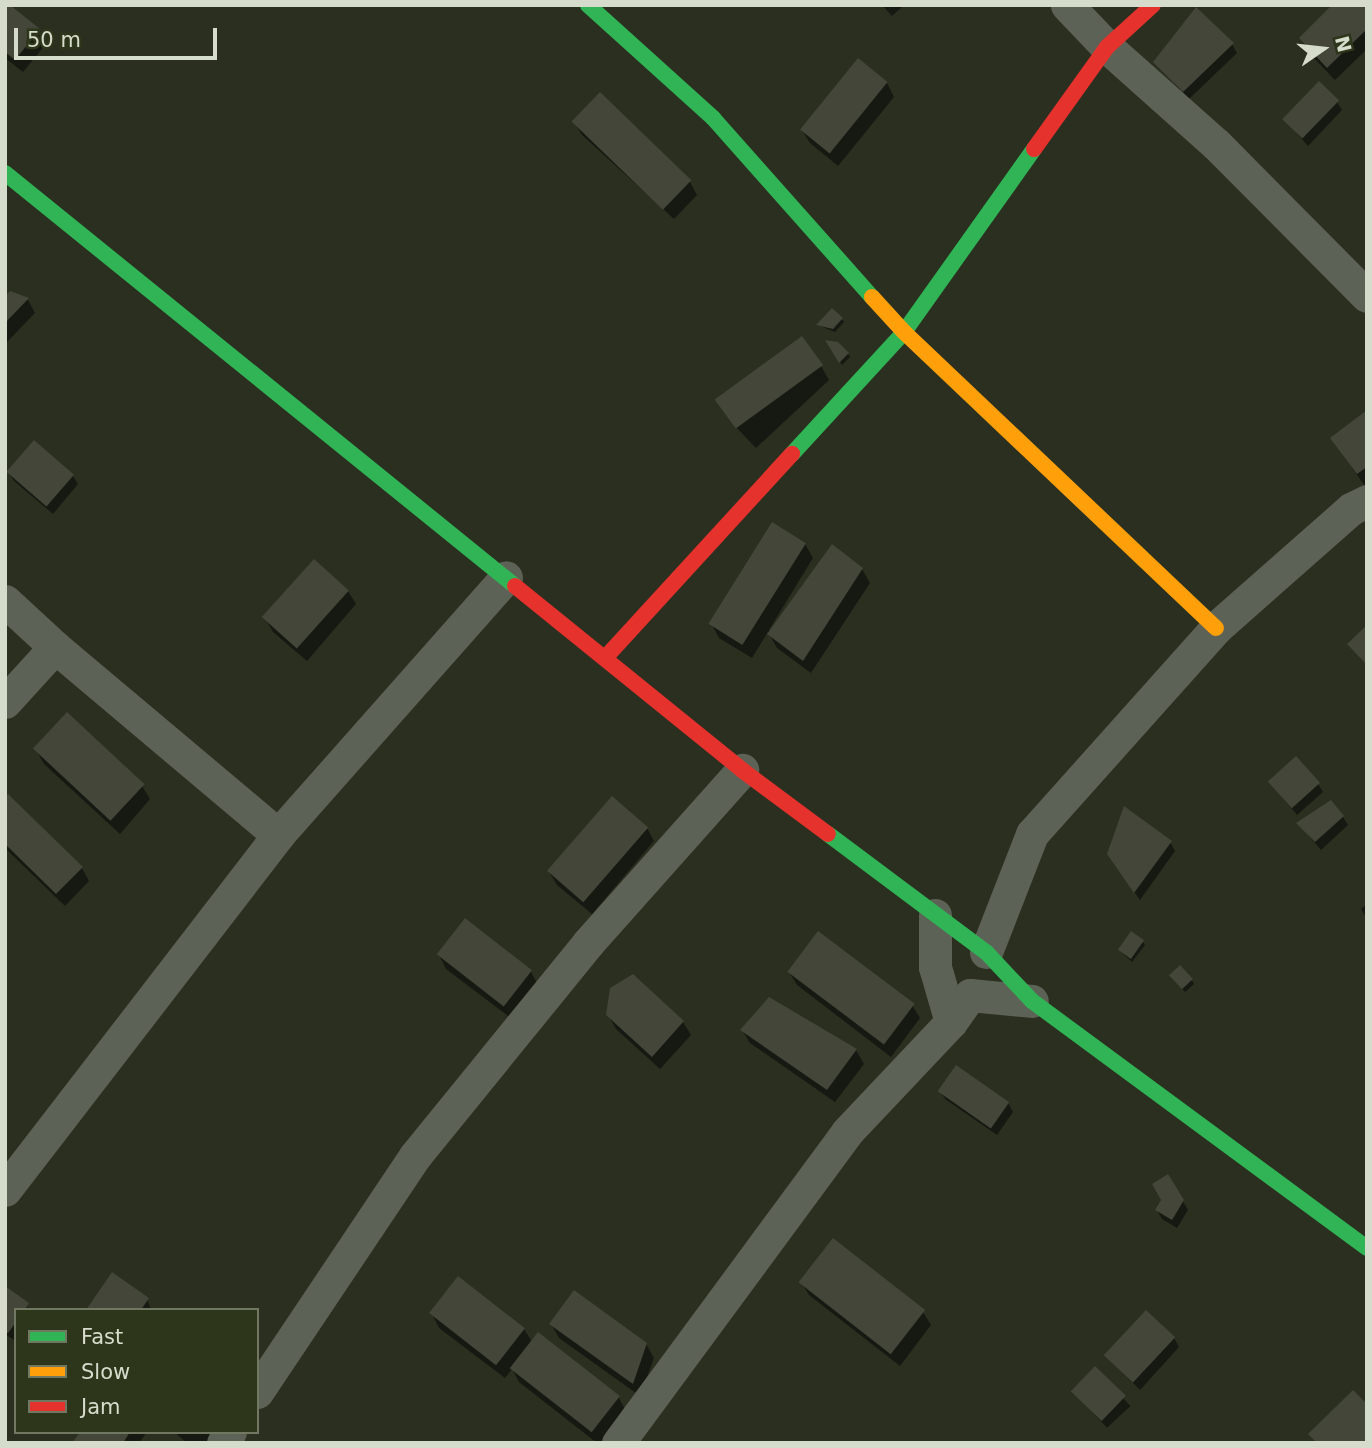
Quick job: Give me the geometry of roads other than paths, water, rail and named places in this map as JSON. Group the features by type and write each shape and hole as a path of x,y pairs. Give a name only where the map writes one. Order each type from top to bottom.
{"street":[{"path":"588,5 713,118 904,332 1216,628"},
{"path":"1067,5 1107,47 1216,144 1367,296"},
{"path":"605,657 904,332 1107,47 1153,5"},
{"path":"5,173 742,770 986,952 1032,1000 1367,1248"},
{"path":"986,952 1032,834 1216,628 1351,509 1367,501"},
{"path":"5,1190 278,835 506,577"},
{"path":"5,601 55,647 278,835"},
{"path":"5,702 55,647"},
{"path":"259,1389 415,1156 588,943 742,770"},
{"path":"935,915 935,967 951,1022"},
{"path":"618,1443 847,1132 951,1022 971,995 1032,1000"}]}
